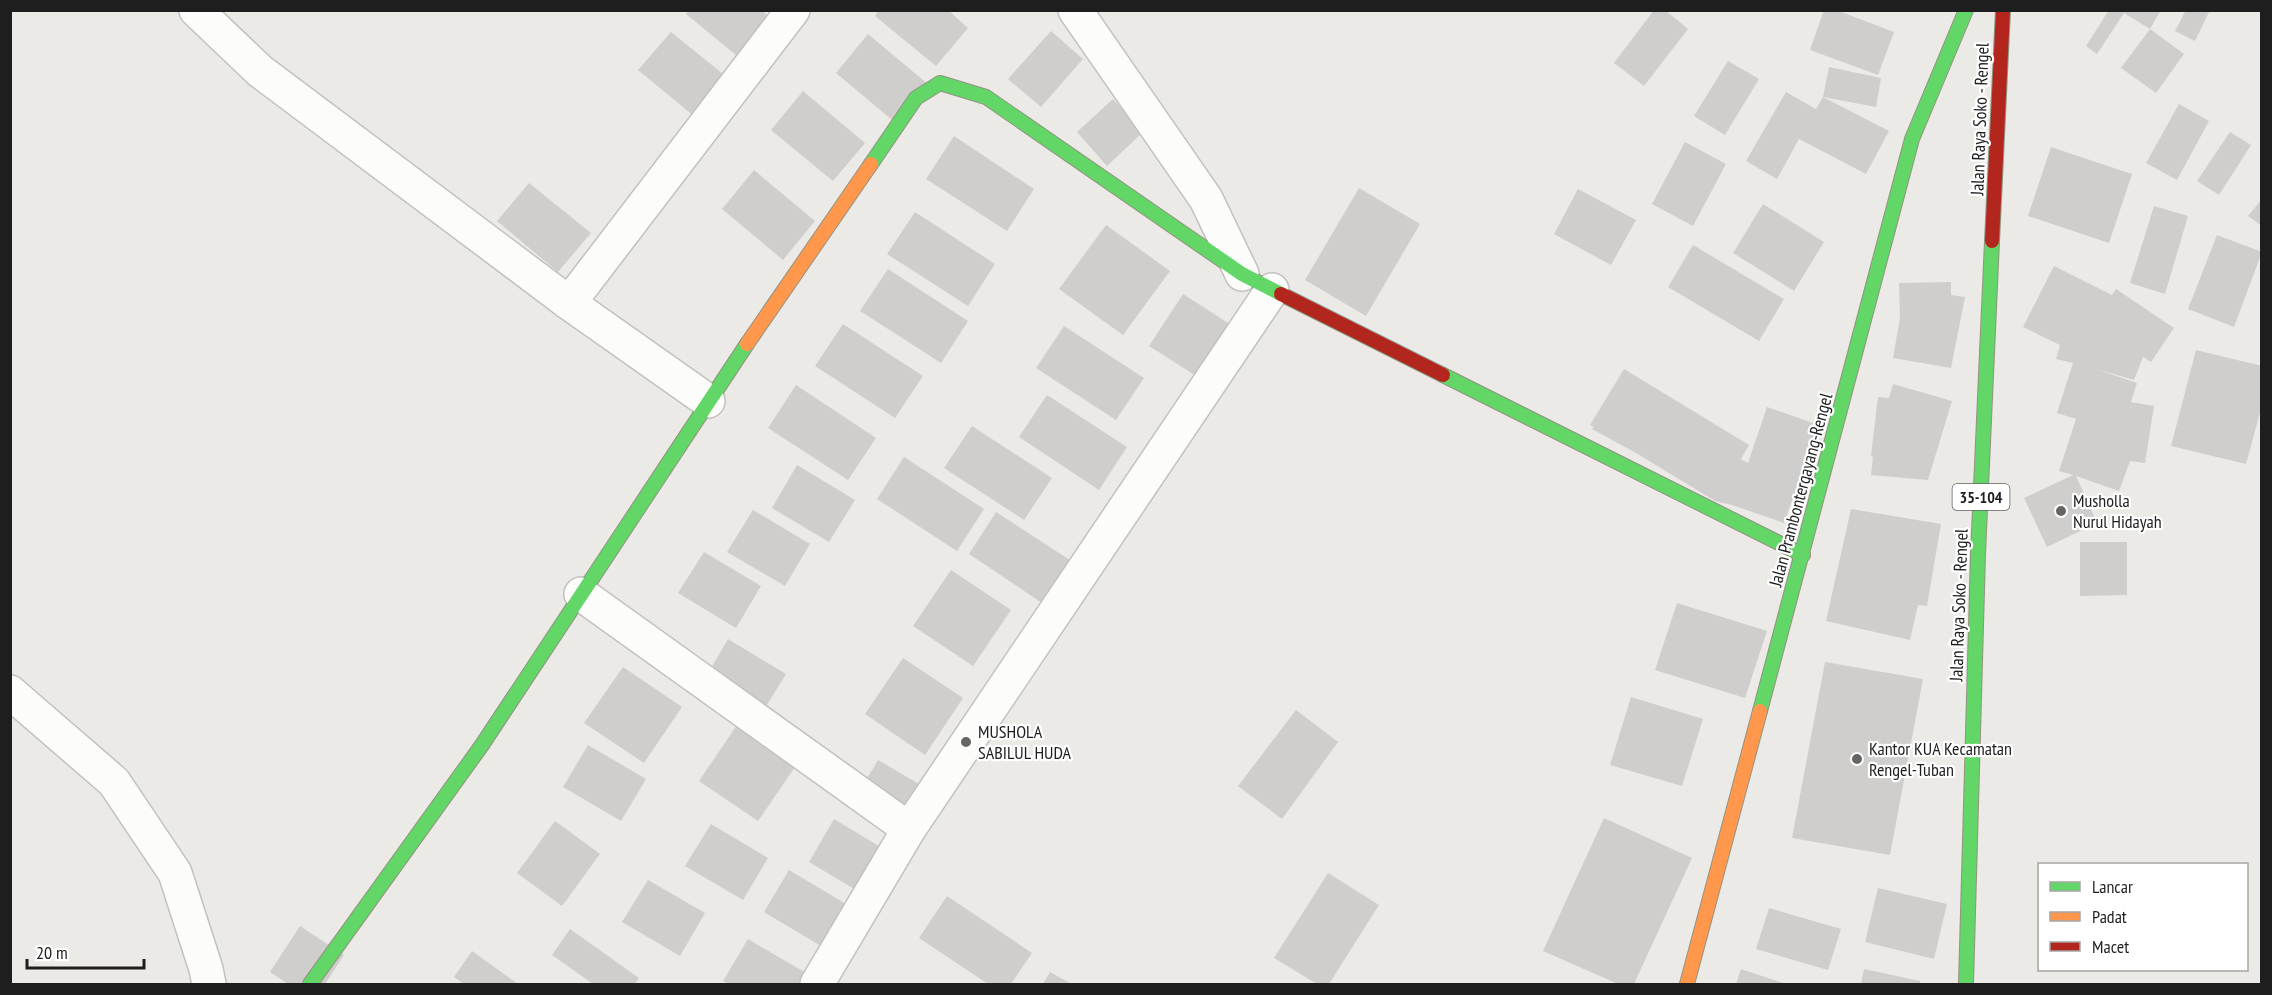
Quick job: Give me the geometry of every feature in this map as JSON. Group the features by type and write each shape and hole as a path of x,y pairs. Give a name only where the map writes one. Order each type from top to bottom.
{"street":[{"path":"196,10 260,71 569,303 708,401"},
{"path":"569,303 793,10"},
{"path":"1075,10 1206,199 1242,274"},
{"name":"Jalan Prambontergayang-Rengel","path":"1687,984 1912,139 1966,10"},
{"name":"Jalan Raya Soko - Rengel","path":"1966,984 1978,554 2003,10"},
{"path":"310,984 482,745 708,401 916,98 940,83 986,97 1242,274 1803,555"},
{"path":"816,984 909,829 1272,290"},
{"path":"581,594 909,829"},
{"path":"10,692 114,782 175,873 207,969 209,984"}],"building":[{"path":"689,10 761,10 780,26 748,65 686,14"},
{"path":"879,10 948,10 968,28 936,66 875,16"},
{"path":"1654,10 1665,10 1688,29 1644,86 1614,63"},
{"path":"1824,10 1836,10 1894,32 1878,75 1810,50"},
{"path":"2109,10 2161,10 2150,29 2124,13 2097,54 2086,46"},
{"path":"2186,10 2210,10 2195,41 2175,31"},
{"path":"2150,29 2184,54 2156,93 2121,68"},
{"path":"1051,31 1083,59 1041,107 1008,79"},
{"path":"671,32 733,82 700,121 638,70"},
{"path":"868,34 929,85 897,124 836,73"},
{"path":"1728,61 1759,79 1725,135 1694,116"},
{"path":"1829,67 1881,78 1876,107 1823,97"},
{"path":"803,91 865,143 833,181 771,130"},
{"path":"1786,92 1816,109 1823,97 1889,131 1866,174 1799,139 1777,179 1746,161"},
{"path":"1113,99 1143,132 1107,166 1077,132"},
{"path":"2179,104 2209,121 2177,180 2146,163"},
{"path":"2230,132 2251,145 2219,195 2197,181"},
{"path":"954,136 1034,189 1007,231 926,179"},
{"path":"1685,142 1726,164 1693,226 1652,204"},
{"path":"2051,147 2132,174 2109,243 2028,216"},
{"path":"754,170 815,221 783,260 722,209"},
{"path":"529,183 591,233 558,272 497,221"},
{"path":"1359,188 1420,224 1366,316 1305,280"},
{"path":"1578,189 1636,220 1611,265 1554,234"},
{"path":"2262,199 2262,226 2248,216"},
{"path":"1763,204 1824,242 1794,291 1733,253"},
{"path":"2154,206 2188,216 2165,294 2130,283"},
{"path":"915,212 995,264 968,306 887,254"},
{"path":"1106,225 1170,271 1123,335 1059,289"},
{"path":"2217,235 2262,252 2234,327 2188,309"},
{"path":"1693,245 1784,299 1759,341 1668,287"},
{"path":"2054,266 2112,295 2116,289 2174,328 2151,362 2143,357 2134,380 2096,369 2137,383 2131,402 2154,406 2145,463 2130,461 2119,491 2076,476 2097,523 2047,547 2024,498 2073,475 2059,471 2076,419 2057,413 2073,363 2056,359 2060,345 2023,327"},
{"path":"888,269 968,321 941,363 860,311"},
{"path":"1951,282 1951,295 1965,297 1951,368 1893,358 1900,318 1899,283"},
{"path":"1183,294 1242,332 1209,384 1149,346"},
{"path":"843,324 923,376 895,418 815,366"},
{"path":"1064,326 1144,378 1116,420 1036,368"},
{"path":"2196,350 2262,366 2262,405 2246,464 2171,446"},
{"path":"1624,369 1749,445 1741,459 1748,463 1767,407 1819,425 1784,523 1715,501 1592,429 1594,427 1590,425"},
{"path":"1893,384 1952,401 1928,480 1871,475 1878,397 1889,398"},
{"path":"796,385 876,438 848,480 768,428"},
{"path":"1047,395 1127,447 1099,490 1019,437"},
{"path":"972,426 1052,478 1024,520 944,468"},
{"path":"904,457 984,509 957,551 877,499"},
{"path":"797,465 855,500 829,542 772,508"},
{"path":"1851,509 1941,524 1927,606 1918,605 1910,640 1826,621"},
{"path":"753,510 810,544 785,586 727,552"},
{"path":"996,512 1076,564 1048,607 969,554"},
{"path":"2080,542 2127,542 2127,595 2080,596"},
{"path":"704,552 761,586 736,628 678,593"},
{"path":"951,570 1011,610 973,666 913,626"},
{"path":"1677,603 1767,631 1745,698 1655,670"},
{"path":"728,639 786,674 760,716 703,682"},
{"path":"903,658 963,698 925,755 865,714"},
{"name":"Kantor KUA Kecamatan Rengel-Tuban","path":"1825,662 1923,679 1890,855 1792,838"},
{"path":"623,667 682,707 644,763 584,723"},
{"path":"1631,697 1703,719 1682,786 1610,765"},
{"path":"1296,710 1338,742 1282,819 1238,786"},
{"path":"737,725 797,764 758,821 699,781"},
{"path":"588,745 646,779 621,821 563,787"},
{"path":"878,760 936,794 911,836 853,802"},
{"path":"1604,818 1692,858 1634,984 1618,984 1543,951"},
{"path":"834,819 892,854 866,896 809,862"},
{"path":"555,821 600,854 562,906 517,873"},
{"path":"711,824 768,858 743,900 685,866"},
{"path":"789,870 846,904 821,946 764,912"},
{"path":"1328,873 1379,905 1329,984 1317,984 1274,958"},
{"path":"648,880 705,913 680,956 622,922"},
{"path":"1878,888 1947,904 1934,959 1865,942"},
{"path":"947,896 1032,953 1011,984 988,984 919,938"},
{"path":"1769,908 1841,929 1828,970 1756,949"},
{"path":"300,926 344,955 325,984 288,984 270,972"},
{"path":"570,929 639,978 635,984 593,984 552,955"},
{"path":"748,939 806,973 799,984 729,984 723,981"},
{"path":"472,951 518,984 464,984 454,977"},
{"path":"1741,969 1786,984 1736,984"},
{"path":"1864,969 1920,981 1920,984 1861,984"},
{"path":"1050,972 1072,984 1043,984"}],"traffic: fast":[{"path":"1760,711 1912,139 1966,10"},
{"path":"871,164 916,98 940,83 986,97 1242,274 1281,294"},
{"path":"1966,984 1978,554 1992,241"},
{"path":"310,984 482,745 747,344"},
{"path":"1443,375 1803,555"}],"traffic: slow":[{"path":"747,344 871,164"},
{"path":"1687,984 1760,711"}],"traffic: jam":[{"path":"1992,241 2003,10"},
{"path":"1281,294 1443,375"}],"place":[{"name":"Musholla Nurul Hidayah","path":"2061,511"},
{"name":"MUSHOLA SABILUL HUDA","path":"966,742"},
{"name":"Kantor KUA Kecamatan Rengel-Tuban","path":"1857,759"}]}
